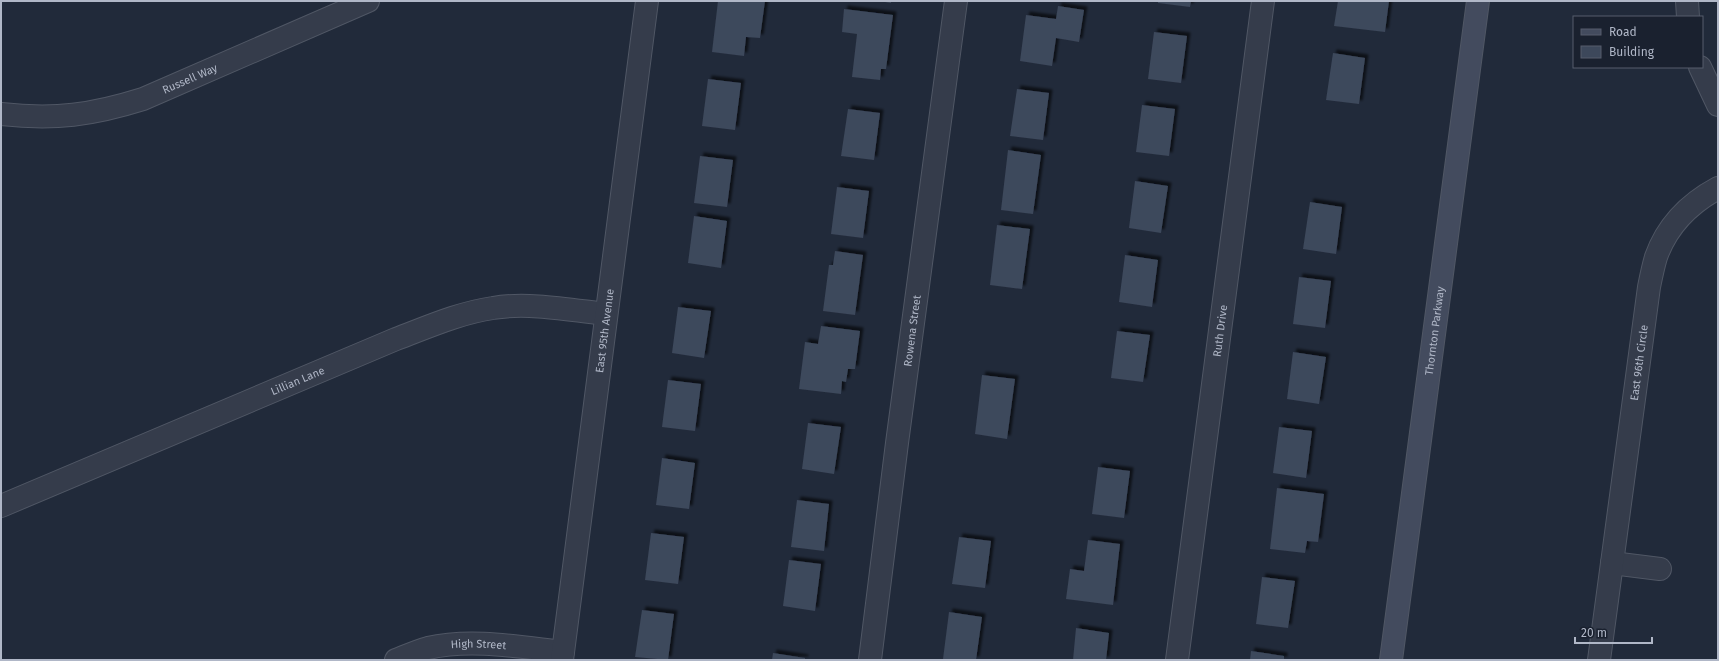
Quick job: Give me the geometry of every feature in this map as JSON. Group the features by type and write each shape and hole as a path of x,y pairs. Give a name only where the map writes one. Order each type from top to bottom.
{"main road":[{"name":"Thornton Parkway","path":"1391,660 1478,1"}],"street":[{"name":"Russell Way","path":"1,114 61,117 107,110 143,98 368,1"},
{"name":"East 95th Avenue","path":"562,656 647,1"},
{"name":"Rowena Street","path":"870,660 897,443 956,1"},
{"name":"Ruth Drive","path":"1177,660 1263,1"},
{"path":"1687,1 1688,16"},
{"path":"1700,68 1718,105"},
{"name":"East 96th Circle","path":"1599,660 1649,287 1656,257 1667,234 1676,220 1702,197 1718,188"},
{"name":"Lillian Lane","path":"1,506 396,339 462,314 493,307 517,306 606,314"},
{"path":"1612,563 1660,569"},
{"name":"High Street","path":"396,660 428,648 452,645 494,645 562,656"}],"building":[{"path":"718,1 765,1 760,38 746,37 744,56 712,52"},
{"path":"879,1 891,1 891,3"},
{"path":"1158,1 1191,1 1190,7 1158,3"},
{"path":"1338,1 1389,1 1385,32 1334,26"},
{"path":"1058,6 1084,10 1079,42 1056,38 1052,66 1020,61 1026,15 1056,19"},
{"path":"844,9 893,15 886,69 881,69 880,80 852,77 857,34 842,32"},
{"path":"1154,32 1187,36 1181,83 1148,79"},
{"path":"1333,53 1365,58 1359,104 1326,100"},
{"path":"708,79 741,83 735,130 702,126"},
{"path":"1017,89 1049,93 1043,140 1010,136"},
{"path":"1142,105 1175,109 1169,156 1136,152"},
{"path":"848,109 880,113 874,160 841,156"},
{"path":"1008,150 1041,155 1033,214 1001,210"},
{"path":"700,156 733,160 727,207 694,203"},
{"path":"1135,181 1168,186 1161,233 1129,228"},
{"path":"837,187 869,191 863,238 831,234"},
{"path":"1310,202 1342,207 1336,254 1303,249"},
{"path":"694,216 727,221 721,268 688,263"},
{"path":"997,225 1030,229 1022,289 990,285"},
{"path":"835,251 863,255 855,315 823,311 829,265 833,265"},
{"path":"1125,255 1158,260 1152,307 1119,302"},
{"path":"1299,277 1331,281 1325,328 1293,324"},
{"path":"678,307 711,311 704,358 672,353"},
{"path":"821,326 860,331 855,369 848,369 846,382 842,381 841,394 799,389 805,342 818,344"},
{"path":"1117,331 1150,335 1143,382 1111,378"},
{"path":"1293,352 1326,357 1319,404 1287,399"},
{"path":"982,375 1015,379 1007,439 975,434"},
{"path":"668,380 701,384 695,431 662,427"},
{"path":"808,423 841,427 834,474 802,469"},
{"path":"1279,427 1312,431 1306,478 1273,473"},
{"path":"662,458 695,463 689,509 656,505"},
{"path":"1098,467 1130,471 1124,518 1092,514"},
{"path":"1277,488 1324,494 1318,542 1307,541 1305,553 1270,549"},
{"path":"797,500 829,504 824,551 791,547"},
{"path":"651,533 684,537 678,584 645,580"},
{"path":"959,537 991,541 985,588 952,584"},
{"path":"1088,540 1120,544 1113,605 1066,599 1070,569 1084,571"},
{"path":"789,560 821,564 815,611 783,606"},
{"path":"1262,577 1295,581 1288,628 1256,624"},
{"path":"642,610 674,614 668,660 635,657"},
{"path":"949,612 982,617 976,660 943,659"},
{"path":"1076,628 1109,633 1106,660 1073,660"},
{"path":"1251,651 1284,656 1284,660 1250,660"},
{"path":"773,653 805,658 805,660 772,660"}]}
